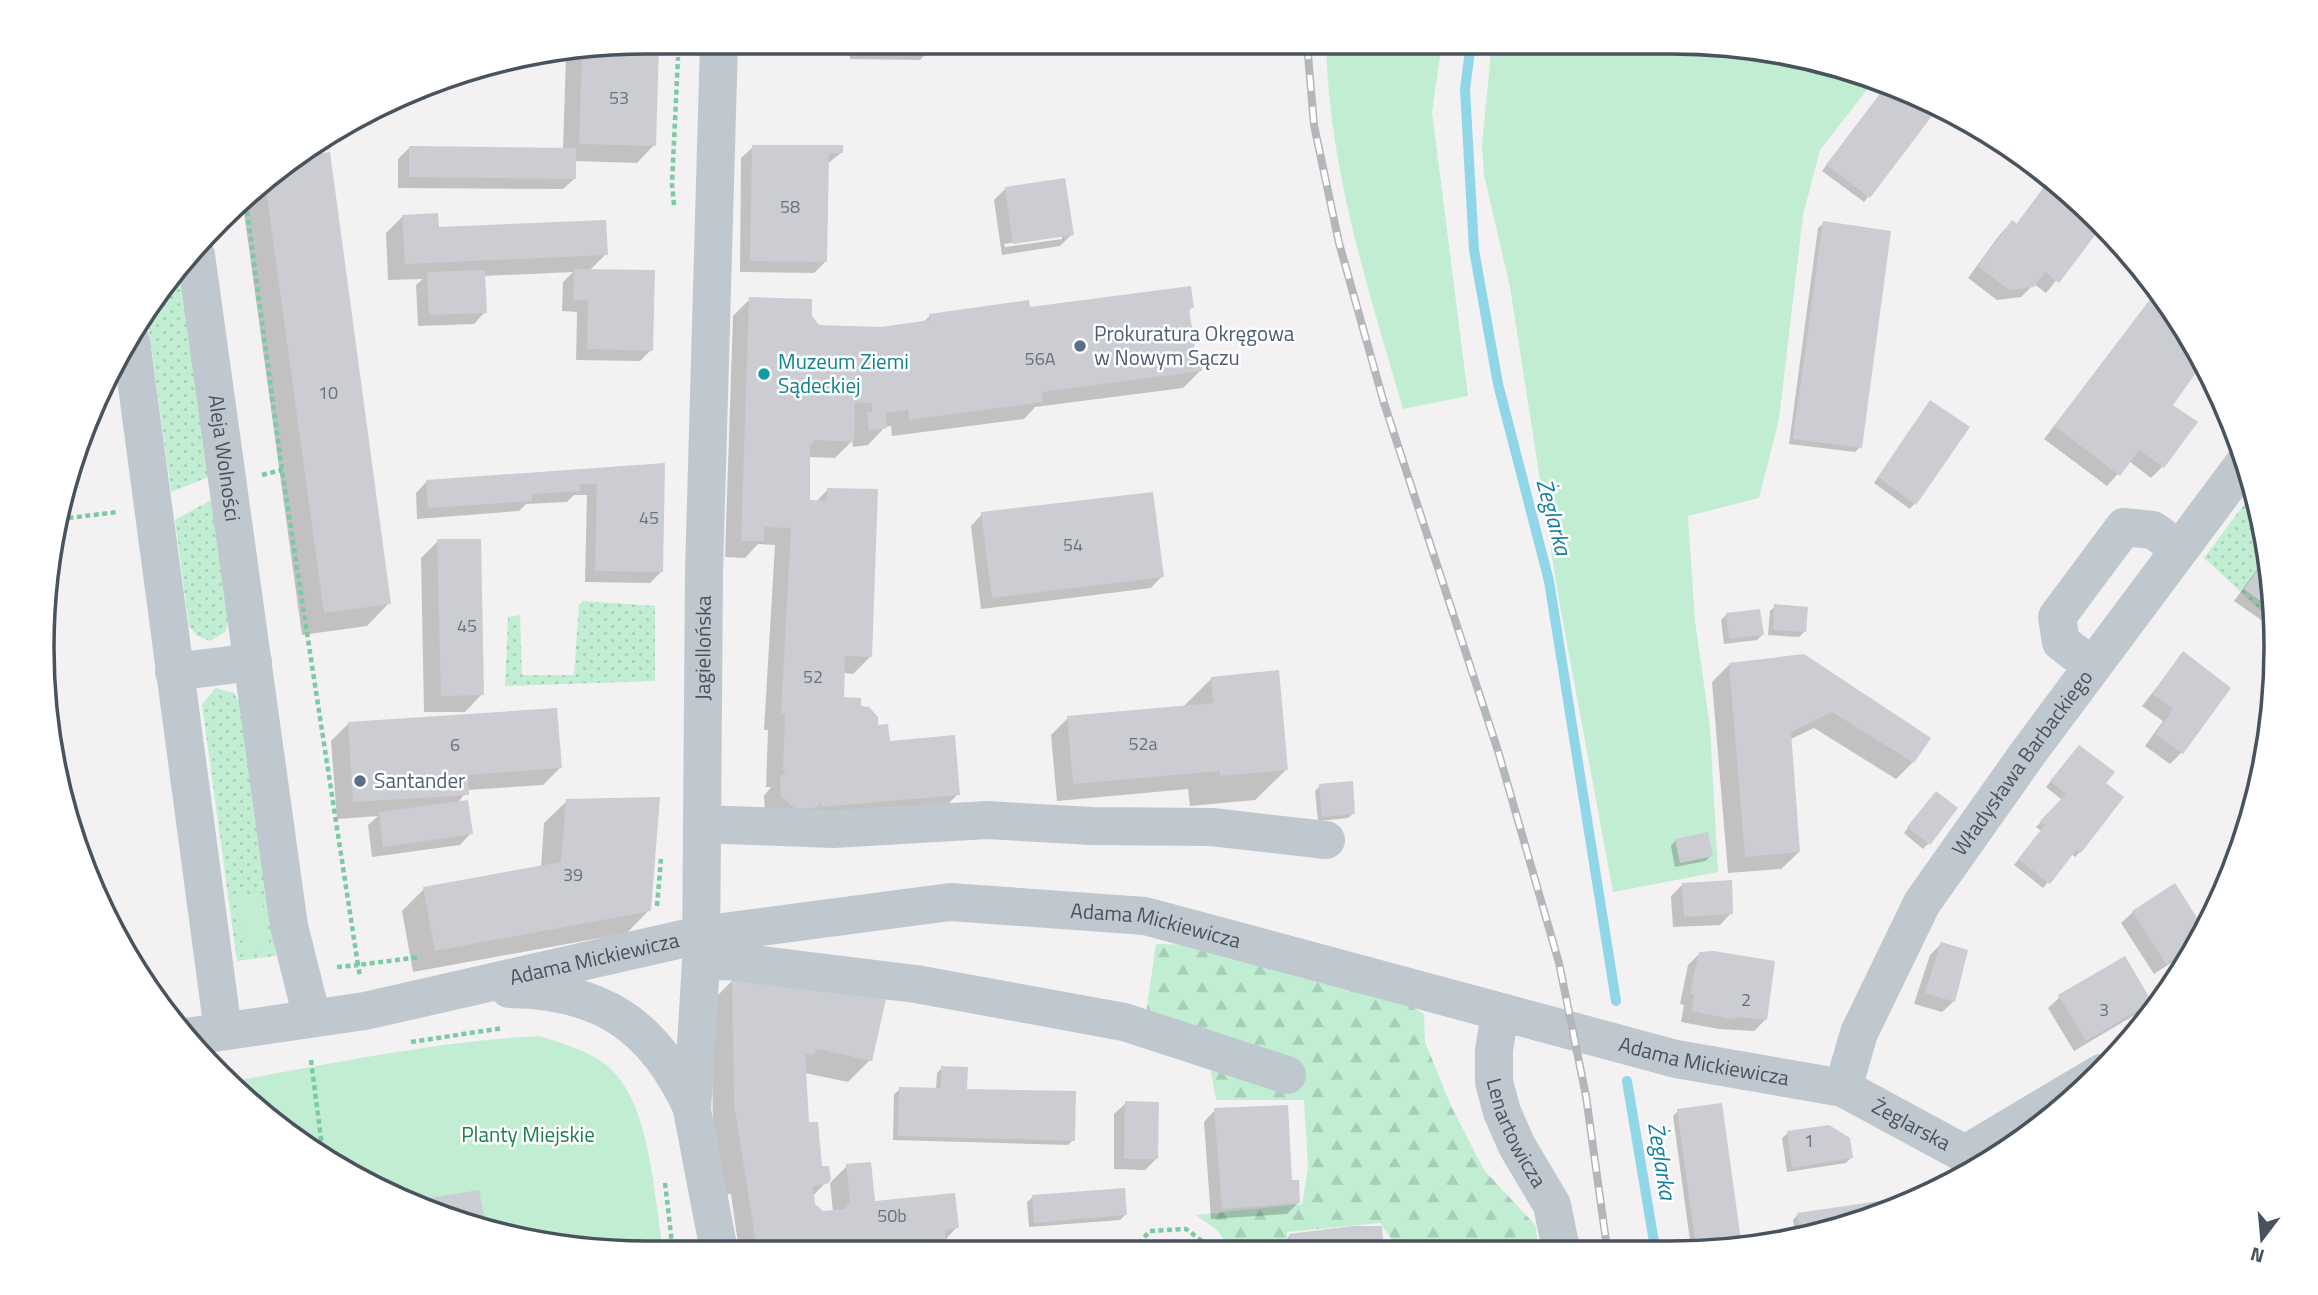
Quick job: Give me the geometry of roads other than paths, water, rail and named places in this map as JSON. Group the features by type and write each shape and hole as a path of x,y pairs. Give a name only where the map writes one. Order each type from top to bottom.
{"street":[{"name":"Jagiellońska","path":"717,1241 692,1110 700,948 704,572 719,54"},
{"name":"Aleja Wolności","path":"197,261 289,926 312,1018"},
{"path":"133,353 223,1031"},
{"name":"Władysława Barbackiego","path":"1843,1088 1859,1034 1922,903 2092,666 2237,473"},
{"path":"2092,666 2061,642 2056,617 2124,527 2153,530 2179,549"},
{"path":"174,672 253,662"},
{"path":"702,824 833,829 987,820 1092,826 1212,827 1326,840"},
{"name":"Adama Mickiewicza","path":"198,1035 365,1011 950,902 1145,916 1500,1014 1676,1059 1843,1088"},
{"path":"700,948 727,961 916,984 1124,1022 1287,1075"},
{"name":"Adama Mickiewicza","path":"457,992 537,989 597,1005 640,1031 659,1050 675,1071 692,1110"},
{"name":"Lenartowicza","path":"1500,1014 1494,1051 1494,1082 1502,1112 1517,1146 1552,1205 1560,1241"},
{"name":"Żeglarska","path":"1843,1088 1968,1160"},
{"path":"1989,1148 2013,1132"}],"waterway":[{"name":"Żeglarka","path":"1470,54 1465,89 1474,250 1498,384 1549,581 1616,1001"},
{"name":"Żeglarka","path":"1627,1081 1654,1241"}],"railway":[{"path":"1308,54 1314,125 1339,243 1384,403 1498,751 1559,963 1586,1096 1606,1241"}],"place":[{"name":"Prokuratura Okręgowa w Nowym Sączu","path":"1080,346"},
{"name":"Muzeum Ziemi Sądeckiej","path":"764,374"},
{"name":"Santander","path":"360,781"}],"park label":[{"name":"Planty Miejskie","path":"528,1135"}]}
